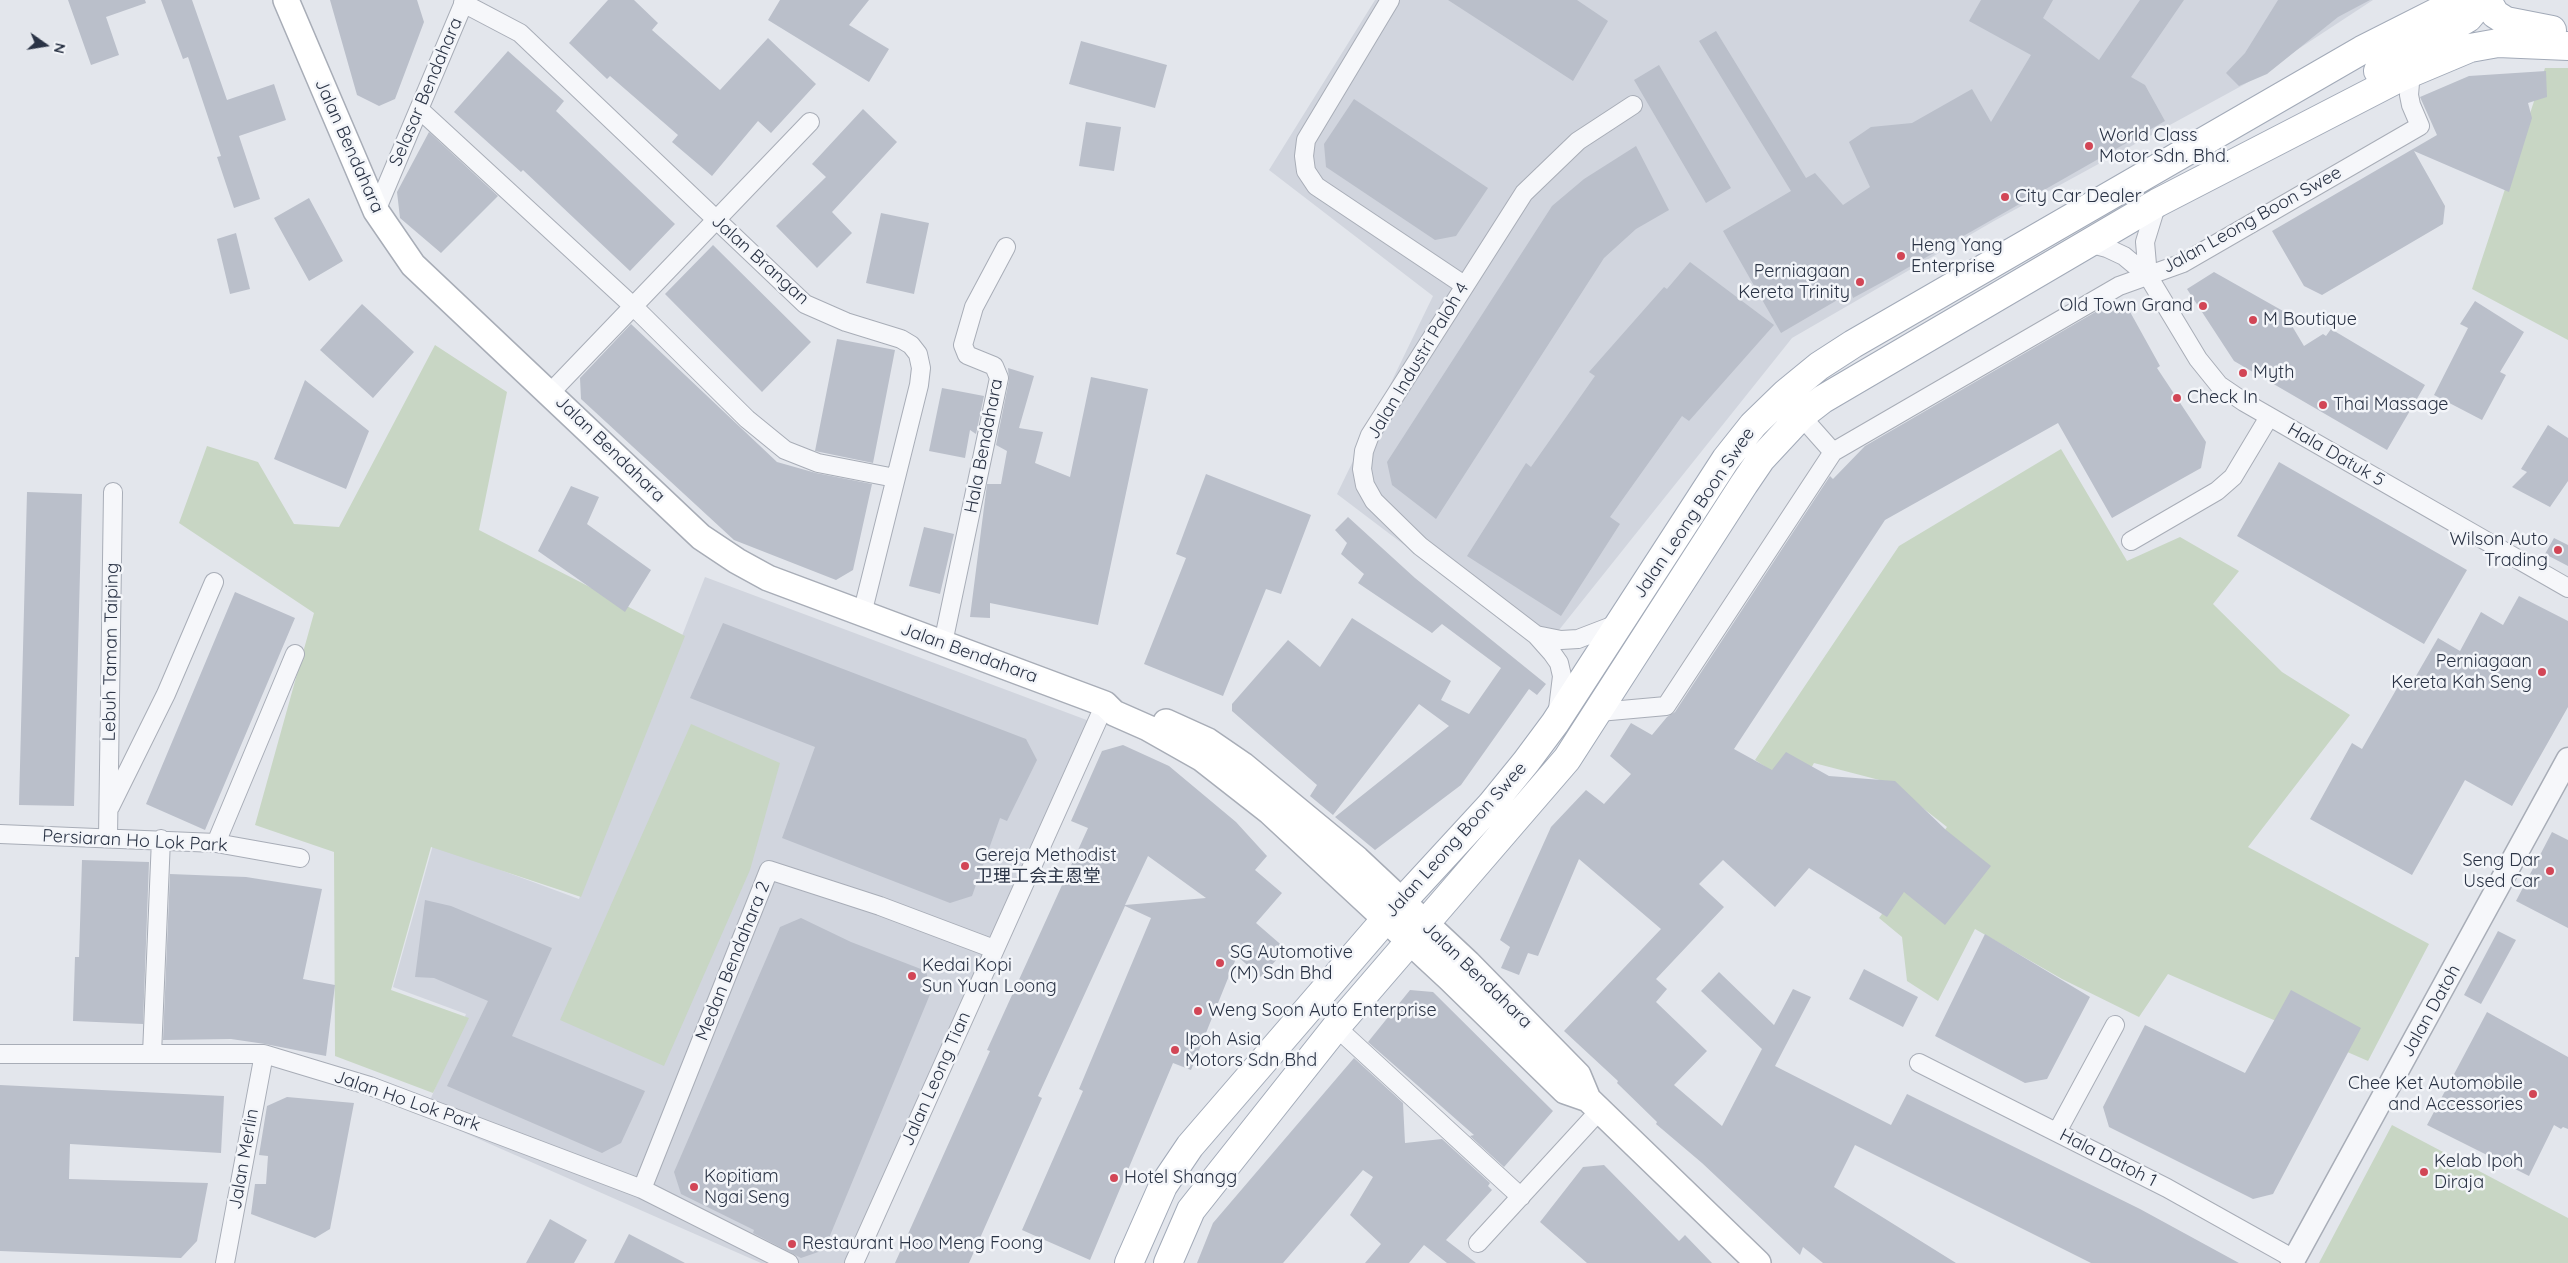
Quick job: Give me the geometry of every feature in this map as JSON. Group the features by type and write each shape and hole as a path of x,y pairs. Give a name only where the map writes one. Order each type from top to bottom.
{"main road":[{"name":"Jalan Bendahara","path":"286,0 376,211 414,265 701,537 737,561 768,578 1105,704 1114,713 1148,728 1201,758 1405,922 1565,1091 1594,1104 1758,1263"},
{"path":"2362,50 2392,17 2420,0"},
{"name":"Jalan Leong Boon Swee","path":"1168,1263 1191,1210 1336,1028 1405,922 1491,805 1555,723 1726,459 1753,425 1786,393 1819,366 1853,344 2362,50 2448,6 2470,0"},
{"path":"2291,132 2382,68 2468,18 2483,0"},
{"path":"2487,0 2495,14 2506,21 2531,27 2568,32"},
{"name":"Jalan Leong Boon Swee","path":"1129,1263 1163,1186 1190,1146 1405,922 1567,759 1600,712 1744,484 1761,459 1800,416 1823,399 2157,203 2291,132 2414,71 2462,51 2488,45 2523,43 2568,46"}],"street":[{"path":"1390,0 1315,122 1305,148 1306,171 1316,186 1464,285"},
{"name":"Selasar Bendahara","path":"376,211 464,2"},
{"name":"Jalan Brangan","path":"464,2 520,33 805,304 846,322 902,339 911,345 918,354 921,368 919,385 862,614"},
{"name":"Jalan Leong Boon Swee","path":"1600,712 1666,706 1833,452 2119,286 2183,263 2420,126 2409,95 2414,71"},
{"name":"Jalan Industri Paloh 4","path":"1555,723 1561,693 1562,676 1559,663 1536,636 1420,546 1374,501 1365,485 1362,469 1364,451 1370,435 1464,285 1533,182 1578,141 1633,105"},
{"path":"419,109 634,307 747,419 785,450 818,463 895,478"},
{"path":"550,393 810,122"},
{"name":"Hala Datuk 5","path":"2148,276 2145,242 2157,203"},
{"name":"Hala Datuk 5","path":"2088,243 2107,248 2124,256 2148,276 2198,359 2219,385 2270,417 2568,588"},
{"name":"Hala Bendahara","path":"944,643 999,378 994,366 967,355 963,345 974,306 1006,248"},
{"path":"1800,416 1833,452"},
{"path":"2131,541 2222,487 2233,477 2270,417"},
{"name":"Lebuh Taman Taiping","path":"108,837 113,492"},
{"name":"Lebuh Taman Taiping","path":"108,812 166,694 214,582"},
{"name":"Jalan Industri Paloh 4","path":"1536,636 1561,640 1578,639 1619,623"},
{"path":"216,843 295,654"},
{"name":"Jalan Leong Tian","path":"854,1263 1105,704"},
{"name":"Jalan Datoh","path":"2293,1261 2568,759"},
{"name":"Persiaran Ho Lok Park","path":"0,834 160,839 216,843 300,858"},
{"path":"152,1054 160,839"},
{"name":"Medan Bendahara 2","path":"642,1189 769,870 880,906 994,949"},
{"path":"2057,1132 2115,1025"},
{"path":"1336,1028 1521,1197"},
{"name":"Jalan Ho Lok Park","path":"0,1054 264,1054 370,1086 642,1189 789,1263"},
{"name":"Jalan Merlin","path":"225,1263 264,1054"},
{"name":"Hala Datoh 1","path":"1919,1063 2167,1188 2293,1261"},
{"path":"1478,1243 1521,1197 1594,1104"}],"shaded area":[{"path":"1375,0 2373,0 2245,84 1994,221 1792,338 1543,650 1337,494 1433,296 1269,170"},
{"path":"705,577 1100,725 859,1263 761,1263 424,1115 466,1014 393,987 433,845 579,899"}],"green space":[{"path":"2545,68 2568,68 2568,340 2472,289"},
{"path":"435,345 507,392 479,530 685,636 581,897 431,847 391,990 469,1018 433,1093 335,1056 334,852 255,825 314,613 179,523 207,446 258,462 294,524 339,527"},
{"path":"2061,449 2127,561 2180,537 2239,571 2213,604 2282,672 2350,715 2248,847 2429,944 2368,1061 2168,974 2139,1017 2062,979 1975,929 1938,1001 1907,981 1902,937 1879,918 1947,827 1891,783 1814,763 1799,789 1755,760 1899,546"},
{"path":"691,724 780,763 750,870 664,1066 560,1020"},
{"name":"Kelab Ipoh Diraja","path":"2392,1125 2568,1218 2568,1263 2319,1263"}],"building":[{"path":"68,0 145,0 146,3 106,17 119,55 91,65"},
{"path":"161,0 192,0 227,100 274,84 286,120 239,136 260,199 234,208 217,157 221,156 188,57 183,59"},
{"path":"330,0 417,0 424,22 395,99 379,106 357,95"},
{"path":"608,0 634,0 658,23 652,30 720,90 768,38 816,84 771,133 758,121 712,176 672,142 678,135 610,76 607,79 569,43"},
{"path":"780,0 869,0 849,25 889,49 869,82 768,20"},
{"path":"1448,0 1577,0 1608,21 1573,81"},
{"path":"1981,0 2053,0 2043,18 2099,60 2140,0 2184,0 2131,77 2145,85 2165,121 1888,279 1853,298 1851,292 1781,333 1723,231 1791,191 1699,41 1716,31 1806,178 1815,173 1843,205 1870,187 1849,142 1871,127 1912,123 1972,89 1991,122 2031,55 1969,21"},
{"path":"2278,0 2370,0 2338,17 2267,74 2239,86 2226,73 2245,53"},
{"path":"1081,41 1167,65 1155,108 1069,84"},
{"path":"508,51 564,101 556,111 675,224 630,271 523,170 521,172 454,112"},
{"path":"1659,65 1731,188 1706,203 1634,80"},
{"path":"2546,71 2547,97 2528,103 2532,118 2509,192 2414,151 2445,206 2443,224 2322,295 2304,286 2272,231 2437,135 2420,97 2469,76"},
{"path":"1354,99 1488,188 1456,236 1435,240 1326,167 1324,144"},
{"path":"863,109 897,142 832,212 852,233 817,268 776,226 826,177 812,164"},
{"path":"1086,122 1121,127 1114,171 1079,166"},
{"path":"429,132 498,196 441,253 400,218 397,192"},
{"path":"1636,146 1669,210 1636,229 1604,258 1436,519 1392,485 1387,462 1552,206 1584,179"},
{"path":"309,198 343,261 309,281 274,218"},
{"path":"881,213 929,223 914,294 866,283"},
{"path":"236,233 250,289 230,294 217,239"},
{"path":"713,245 811,342 762,392 665,294"},
{"path":"1690,262 1774,325 1689,421 1682,416 1610,517 1620,524 1561,616 1467,556 1526,463 1531,467 1595,376 1589,372 1664,287 1667,289"},
{"path":"2214,272 2283,311 2304,346 2323,334 2326,336 2331,329 2425,385 2387,450 2234,361 2187,289"},
{"path":"2475,301 2524,332 2500,372 2506,375 2482,420 2434,395 2468,328 2460,324"},
{"path":"362,304 414,352 373,398 320,350"},
{"path":"2104,307 2129,310 2160,366 2157,368 2206,442 2201,468 2112,518 2058,423 1885,520 1734,749 1772,770 1786,752 1829,776 1895,781 1946,830 1991,866 1945,925 1904,892 1887,917 1809,868 1775,907 1723,860 1699,884 1724,907 1656,979 1667,989 1656,1002 1707,1051 1674,1085 1722,1126 1762,1049 1701,991 1719,972 1774,1025 1793,989 1811,997 1775,1066 1891,1125 1907,1094 2140,1209 2239,1263 2091,1263 1855,1145 1834,1187 1956,1263 1823,1263 1803,1247 1800,1255 1702,1163 1656,1124 1657,1122 1617,1083 1618,1081 1564,1031 1661,929 1579,859 1538,956 1528,953 1519,975 1501,968 1510,947 1500,940 1551,827 1586,790 1604,804 1631,774 1610,756 1631,723 1652,735 1667,717 1675,712 1830,476 1833,479 1865,446"},
{"path":"631,324 777,462 816,473 872,484 853,570 836,580 734,540 581,399 580,378"},
{"path":"837,339 895,350 873,463 815,451"},
{"path":"1008,368 1034,376 1019,428 1043,432 1035,463 1070,477 1091,377 1148,389 1098,625 990,603 990,618 970,617 987,484 1001,484 1007,451 996,445 1009,380"},
{"path":"305,380 369,431 346,489 274,459"},
{"path":"942,388 984,396 976,434 970,430 965,458 929,451"},
{"path":"2548,425 2568,438 2568,481 2550,507 2512,487 2527,472 2521,469"},
{"path":"2279,462 2467,570 2424,644 2237,536"},
{"path":"1206,474 1311,515 1281,594 1266,589 1223,696 1144,664 1186,558 1176,554"},
{"path":"571,486 599,497 587,524 651,570 625,612 538,551"},
{"path":"27,492 82,494 74,806 19,805"},
{"path":"1348,517 1415,578 1546,684 1537,695 1529,689 1461,785 1375,850 1335,817 1449,726 1419,704 1333,815 1310,796 1317,785 1232,711 1232,704 1288,640 1320,667 1352,618 1451,681 1441,700 1469,714 1501,668 1442,624 1432,633 1358,583 1364,574 1341,554 1347,543 1335,530"},
{"path":"924,527 954,534 940,594 909,586"},
{"name":"Wilson Auto Trading","path":"2554,538 2568,545 2568,566 2545,554"},
{"path":"235,592 295,618 205,830 146,804"},
{"path":"2519,596 2568,621 2568,707 2512,806 2465,780 2412,875 2310,819 2352,743 2362,749 2400,683 2409,688 2438,638 2460,651 2481,612 2503,625"},
{"path":"723,623 1026,739 1037,760 1007,821 1000,818 972,896 950,903 782,838 815,747 690,698"},
{"path":"1123,745 1169,766 1236,822 1267,856 1255,870 1282,893 1256,923 1286,949 1261,977 1237,956 1191,1070 1173,1063 1090,1260 1022,1230 1083,1091 1079,1089 1151,918 1125,906 1038,1096 1042,1098 969,1263 895,1263 990,1051 987,1050 1088,828 1071,821 1102,751","holes":["1148,856 1206,898 1125,905"]},
{"name":"Seng Dar Used Car","path":"2552,832 2568,840 2568,928 2516,901"},
{"path":"82,860 149,862 143,1024 73,1021 75,957 79,957"},
{"path":"170,874 246,877 322,889 303,979 335,985 326,1056 231,1039 163,1040"},
{"path":"425,900 451,906 552,948 512,1036 645,1091 621,1143 602,1153 447,1086 488,1001 434,978 415,977"},
{"path":"801,918 851,942 926,971 931,992 824,1250 801,1258 753,1233 754,1230 681,1194 674,1172 780,927"},
{"path":"2498,931 2516,940 2481,1004 2464,995"},
{"path":"1985,934 2090,997 2047,1079 2025,1083 1935,1036"},
{"path":"1864,969 1918,997 1903,1027 1849,999"},
{"path":"1410,990 1433,992 1553,1111 1504,1167 1470,1136 1474,1135 1368,1042"},
{"path":"2291,990 2361,1028 2273,1194 2253,1199 2109,1127 2103,1107 2145,1025 2245,1073"},
{"path":"2487,1012 2568,1057 2568,1129 2563,1127 2561,1129 2554,1125 2529,1176 2427,1125"},
{"path":"1354,1058 1403,1103 1405,1143 1442,1139 1490,1183 1488,1186 1492,1190 1446,1240 1476,1263 1447,1263 1424,1245 1409,1263 1365,1263 1381,1244 1350,1215 1373,1177 1363,1170 1283,1263 1197,1263 1213,1223"},
{"path":"0,1085 224,1096 221,1153 70,1144 69,1179 208,1183 197,1241 181,1258 0,1251"},
{"path":"287,1097 354,1103 330,1229 315,1238 251,1214 255,1184 266,1184 268,1156 259,1155 267,1106"},
{"path":"1604,1165 1679,1241 1685,1235 1712,1263 1587,1263 1540,1222 1583,1167"},
{"path":"550,1219 587,1240 574,1263 526,1263"},
{"path":"629,1234 685,1263 614,1263"}],"place":[{"name":"World Class Motor Sdn. Bhd.","path":"2089,146"},
{"name":"City Car Dealer","path":"2005,197"},
{"name":"Heng Yang Enterprise","path":"1901,256"},
{"name":"Perniagaan Kereta Trinity","path":"1860,282"},
{"name":"Old Town Grand","path":"2203,306"},
{"name":"M Boutique","path":"2253,320"},
{"name":"Myth","path":"2243,373"},
{"name":"Check In","path":"2177,398"},
{"name":"Thai Massage","path":"2323,405"},
{"name":"Wilson Auto Trading","path":"2558,550"},
{"name":"Perniagaan Kereta Kah Seng","path":"2542,672"},
{"name":"Gereja Methodist 卫理工会主恩堂","path":"965,866"},
{"name":"Seng Dar Used Car","path":"2550,871"},
{"name":"SG Automotive (M) Sdn Bhd","path":"1220,963"},
{"name":"Kedai Kopi Sun Yuan Loong","path":"912,976"},
{"name":"Weng Soon Auto Enterprise","path":"1198,1011"},
{"name":"Ipoh Asia Motors Sdn Bhd","path":"1175,1050"},
{"name":"Chee Ket Automobile and Accessories","path":"2533,1094"},
{"name":"Kelab Ipoh Diraja","path":"2424,1172"},
{"name":"Hotel Shangg","path":"1114,1178"},
{"name":"Kopitiam Ngai Seng","path":"694,1187"},
{"name":"Restaurant Hoo Meng Foong","path":"792,1244"}]}
